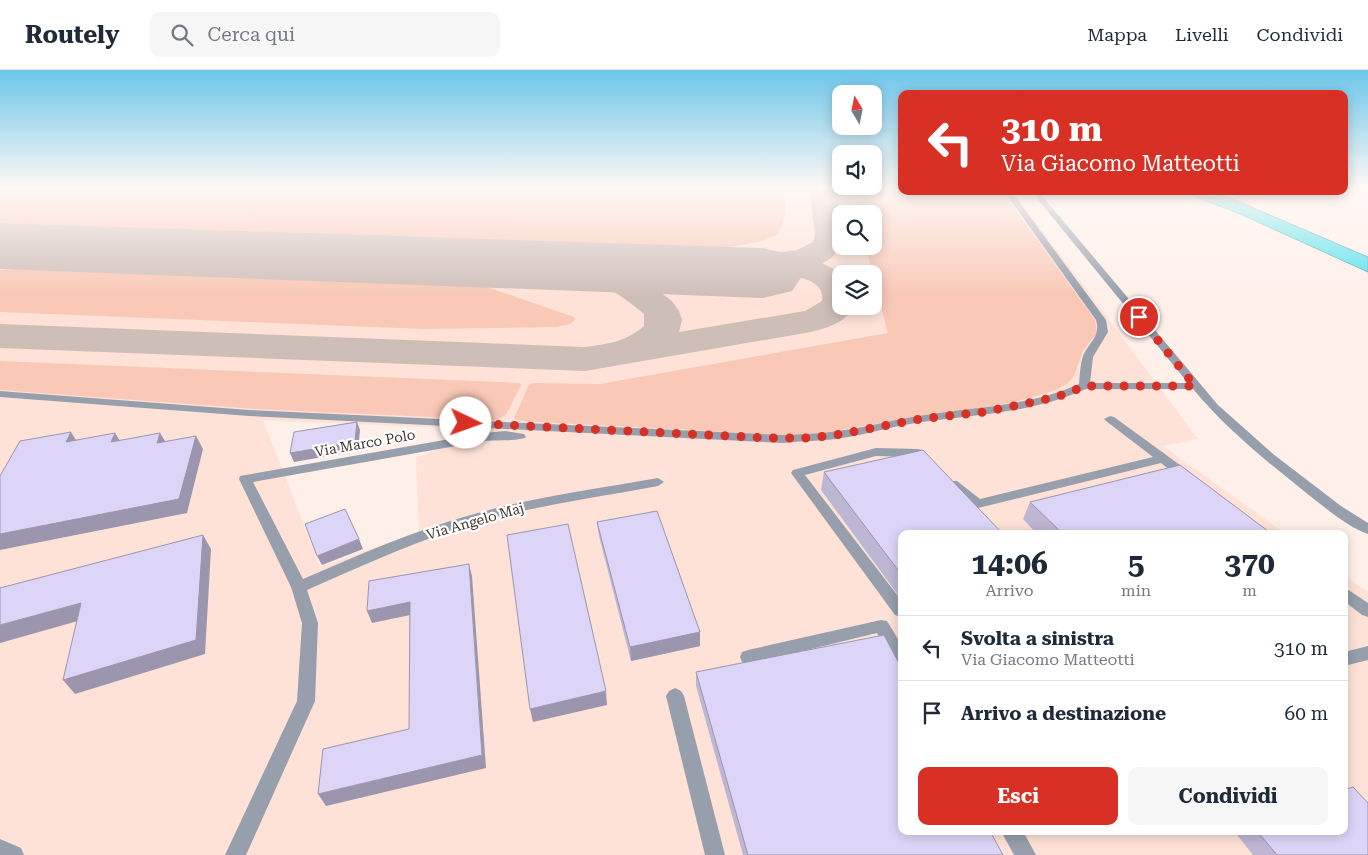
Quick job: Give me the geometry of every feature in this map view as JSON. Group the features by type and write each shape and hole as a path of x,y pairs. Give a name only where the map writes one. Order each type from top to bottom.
{"street":[{"path":"1031,224 1101,320 1104,328 1103,334 1088,358 1084,386"},
{"path":"1061,224 1214,407 1269,457 1336,509 1368,529"},
{"path":"0,394 249,413 783,438 836,435 920,419 984,412 1043,400 1066,394 1084,386 1195,386"},
{"path":"1110,419 1194,482"},
{"name":"Via Marco Polo","path":"299,587 245,479 484,438 505,435 520,437"},
{"path":"898,607 797,473 876,452 918,453 930,464"},
{"path":"942,475 978,504 1163,459"},
{"name":"Via Angelo Maj","path":"299,587 408,540 476,518 524,506 658,482"},
{"path":"235,855 306,701 310,622 299,587"},
{"path":"1348,596 1368,611"},
{"path":"748,657 881,626 898,653"},
{"path":"1348,658 1368,653"},
{"path":"675,696 716,855"},
{"path":"1014,835 1026,855"},
{"path":"0,849 14,855"}],"shaded area":[{"path":"0,224 832,224 832,255 882,255 882,224 1037,224 1198,439 1163,446 1280,530 898,530 898,835 1348,835 1348,578 1368,592 1368,855 0,855","holes":["263,420 486,430 416,458 419,532 320,567"]},
{"path":"18,224 782,224 778,234 763,241 724,248"},
{"path":"882,224 1026,224 1095,320 1097,333 1083,351 1074,376 1068,383 1056,390 1015,402 822,433 786,435 520,421 514,418 529,385 533,383 600,384 888,333 882,310 882,265 870,265 868,255 882,255"},
{"path":"50,269 484,286 574,317 575,320 570,324 556,327 425,329 0,312 0,270"},
{"path":"0,361 520,383 521,385 506,415 496,420 256,409 0,390"}],"water":[{"path":"1261,224 1290,224 1368,257 1368,272"}],"building":[{"path":"357,422 355,442 290,453 294,432"},
{"path":"71,432 66,442 115,433 111,442 160,433 157,443 196,436 179,499 0,534 0,476 20,441"},
{"path":"923,450 999,530 898,530 898,570 824,472"},
{"path":"1180,465 1267,530 1059,530 1030,502"},
{"path":"345,509 359,539 317,556 305,524"},
{"path":"657,511 700,632 630,647 597,522"},
{"path":"568,524 606,691 530,709 507,535"},
{"path":"203,535 196,640 63,680 81,603 0,625 0,588"},
{"path":"469,564 482,755 318,794 323,749 409,729 410,602 367,611 369,581"},
{"path":"884,635 898,661 898,835 992,835 1003,855 748,855 696,672"},
{"path":"1353,787 1368,803 1368,855 1277,855 1260,835 1348,835 1348,789"}],"taxiway":[{"path":"769,264 797,260 817,254 829,242 828,224"},
{"path":"0,252 69,249"},
{"path":"613,265 713,269 736,269 757,265 790,265 821,274 836,286 840,294 840,301 831,313 811,321 627,353"},
{"path":"0,336 585,359 634,350 643,346 661,331 663,326 661,311 636,290 621,280 606,274 578,267"}],"runway":[{"path":"0,246 763,273"}],"route":[{"path":"466,423 769,438 808,438 836,435 920,419 984,412 1043,400 1066,394 1084,386 1195,386 1139,317"}]}
